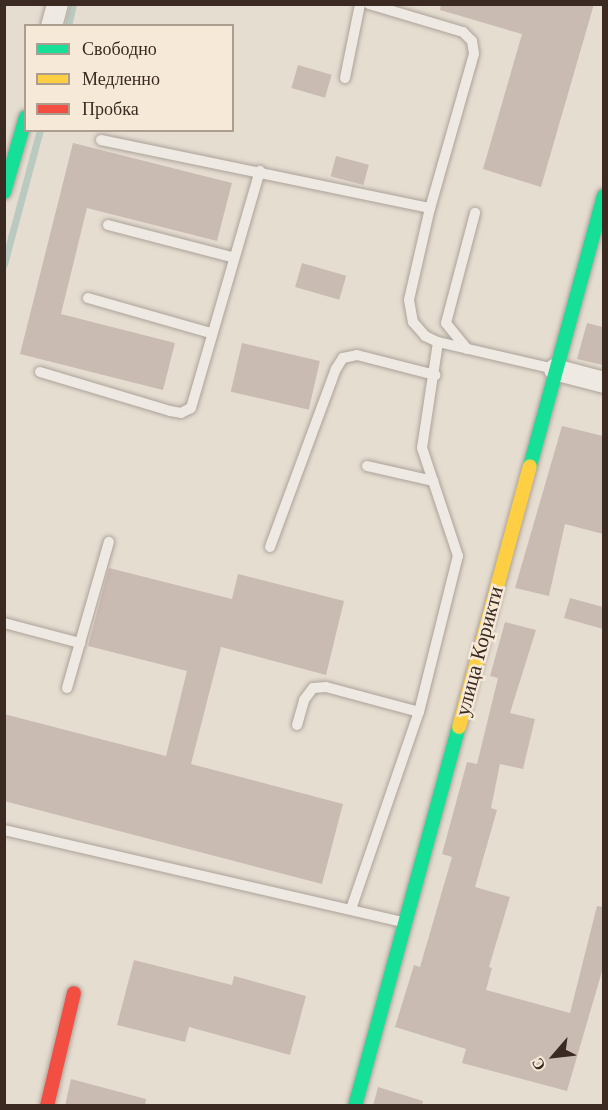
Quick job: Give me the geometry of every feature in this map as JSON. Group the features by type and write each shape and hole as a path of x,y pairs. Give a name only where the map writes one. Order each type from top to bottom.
{"street":[{"path":"52,24 57,4"},
{"path":"4,192 24,124"},
{"name":"улица Корикти","path":"355,1106 603,196"},
{"path":"554,369 603,382"},
{"path":"47,1106 74,993"}],"lane":[{"path":"345,78 360,4"},
{"path":"369,4 463,32 472,41 474,54 430,208 409,300 413,322 425,336 438,342 554,369"},
{"path":"101,140 260,171 430,208"},
{"path":"40,372 181,413 196,399 232,257 260,171"},
{"path":"467,349 446,323 475,213"},
{"path":"108,225 232,257"},
{"path":"88,298 211,333"},
{"path":"351,909 419,712 458,556 422,448 435,375 438,342"},
{"path":"270,547 336,369 343,358 357,355 435,375"},
{"path":"368,466 433,482"},
{"path":"67,688 109,542"},
{"path":"4,623 80,643"},
{"path":"297,725 304,700 313,688 326,687 419,712"},
{"path":"4,830 406,923"}],"building":[{"path":"441,4 594,4 541,187 483,169 522,34 440,10"},
{"path":"298,65 332,75 325,98 291,88"},
{"path":"73,143 232,183 217,241 87,208 61,314 175,343 163,390 20,354"},
{"path":"336,156 369,165 363,185 331,176"},
{"path":"302,263 346,276 339,300 295,287"},
{"path":"587,323 603,327 603,365 577,359"},
{"path":"242,343 320,361 309,410 231,392"},
{"path":"562,426 603,436 603,534 565,524 549,596 515,588"},
{"path":"109,568 232,599 238,574 344,601 326,675 221,647 191,764 343,804 322,884 4,801 4,714 166,756 187,671 88,646"},
{"path":"570,598 603,607 603,629 564,618"},
{"path":"505,622 536,630 510,713 535,719 523,769 500,764 491,808 497,810 475,887 510,897 489,967 492,968 486,990 570,1013 597,906 603,907 603,968 567,1091 462,1063 466,1049 395,1027 414,965 420,967 452,857 442,854 467,762 477,764 498,678 490,676"},
{"path":"134,960 232,985 234,976 306,996 290,1055 189,1027 185,1042 117,1025"},
{"path":"71,1079 146,1099 145,1106 65,1106"},
{"path":"378,1087 423,1101 422,1106 373,1106"}],"waterway":[{"path":"68,24 73,4"},
{"path":"4,264 39,132"}],"traffic: fast":[{"path":"4,192 24,124"},
{"path":"530,466 604,196"},
{"path":"355,1106 459,727"}],"traffic: slow":[{"path":"459,727 530,466"}],"traffic: jam":[{"path":"47,1106 74,993"}]}
